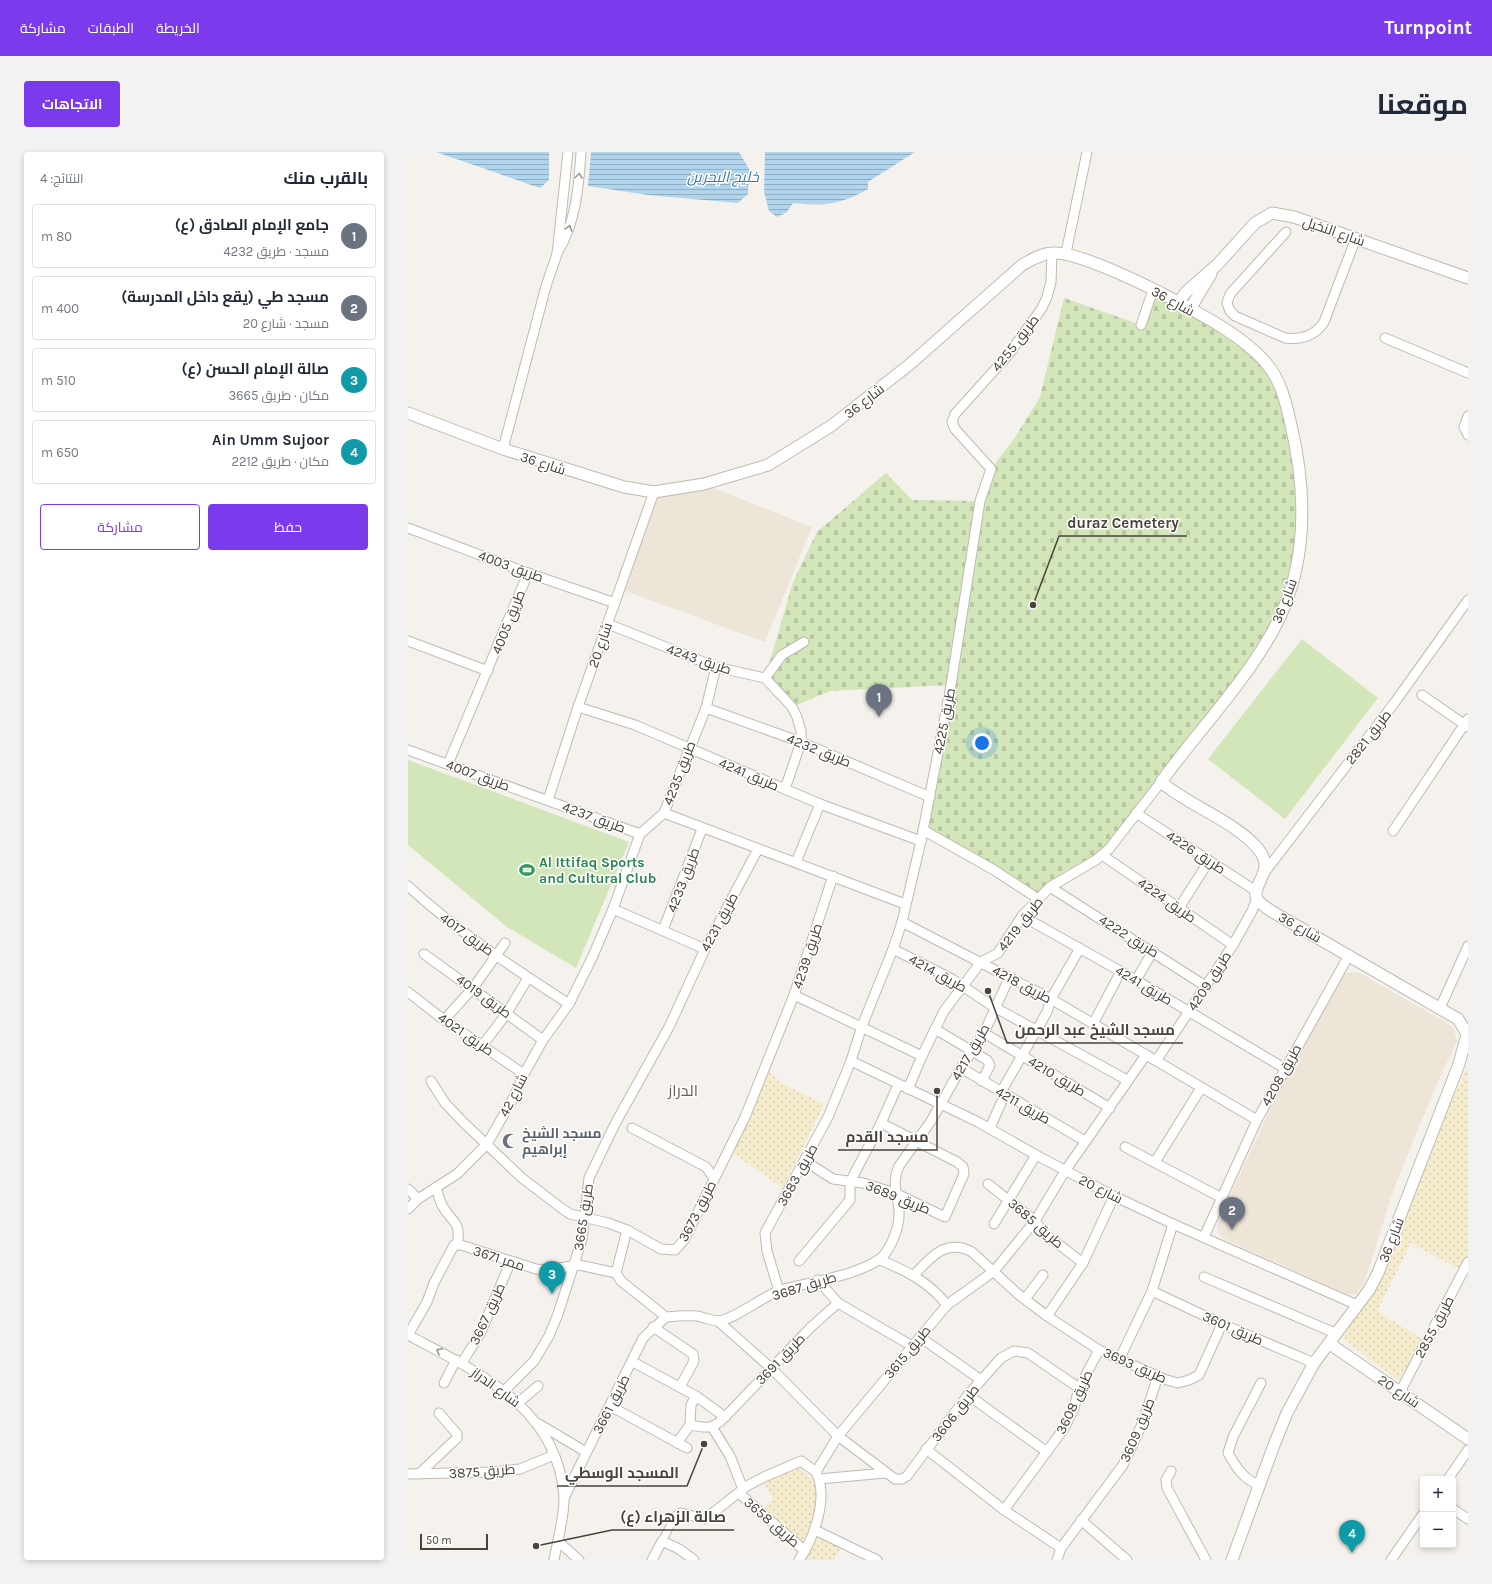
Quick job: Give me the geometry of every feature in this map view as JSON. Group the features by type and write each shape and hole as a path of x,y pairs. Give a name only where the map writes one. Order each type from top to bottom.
{"street":[{"path":"557,254 568,152"},
{"path":"503,449 546,286 557,254 566,238 576,200 581,152"},
{"path":"1066,253 1087,152"},
{"name":"شارع النخيل","path":"1178,303 1190,287 1217,265 1255,223 1272,213 1294,216 1468,278"},
{"path":"1286,232 1230,294 1227,303 1230,311 1235,316 1285,338 1294,339 1302,338 1316,332 1324,322 1356,238"},
{"name":"شارع 36","path":"408,413 503,449 591,478 624,487 654,492 704,484 768,465 800,447 864,402 909,365 1022,265 1040,256 1052,252 1066,253 1153,290 1241,339 1259,354 1268,365 1282,391 1298,453 1302,494 1302,538 1290,590 1275,627 1254,662 1229,697 1178,757 1161,782"},
{"name":"طريق 4255","path":"952,422 955,414 1009,354 1042,308 1051,282 1052,252"},
{"name":"شارع النخيل","path":"1190,310 1217,265"},
{"path":"1141,325 1153,290"},
{"path":"1385,338 1468,373"},
{"path":"1468,416 1464,427 1468,434"},
{"name":"طريق 4225","path":"851,1062 862,1026 893,949 902,922 921,841 951,685 980,501 991,469 955,429 952,422"},
{"name":"شارع 20","path":"548,800 578,708 654,492"},
{"name":"طريق 4003","path":"408,528 528,573 615,603"},
{"name":"طريق 4005","path":"448,764 528,573"},
{"name":"طريق 2821","path":"1265,872 1395,702 1468,600"},
{"name":"طريق 4243","path":"608,624 716,667 765,678"},
{"name":"طريق 4005","path":"408,641 488,671"},
{"path":"785,789 801,742 801,731 792,707 765,678 782,655 804,642"},
{"name":"طريق 4235","path":"592,958 613,909 640,834 664,813 688,748 706,708 716,667"},
{"path":"1393,831 1467,724 1422,695"},
{"name":"طريق 4241","path":"578,708 635,725 820,804 921,841"},
{"name":"طريق 4232","path":"706,708 801,742 930,797"},
{"name":"طريق 4007","path":"408,750 548,800"},
{"path":"1161,782 1176,795 1238,831 1259,850 1265,864 1265,872 1256,895"},
{"name":"طريق 4219","path":"908,1089 944,1011 981,962 998,953 1022,916 1037,898 1050,886 1102,855 1115,842 1161,782"},
{"name":"طريق 4237","path":"548,800 640,834"},
{"path":"796,862 820,804"},
{"path":"664,813 702,829 796,862 905,904"},
{"name":"طريق 4226","path":"1136,813 1209,861 1256,895"},
{"name":"طريق 4233","path":"663,930 702,829"},
{"path":"923,830 994,870 1037,898"},
{"name":"طريق 4231","path":"682,997 705,949 758,849"},
{"name":"طريق 4224","path":"1102,855 1233,945"},
{"path":"1178,908 1209,861"},
{"name":"طريق 4239","path":"777,1035 794,995 833,876"},
{"name":"طريق 4017","path":"408,886 433,909 528,978 569,1004"},
{"name":"طريق 4222","path":"1050,886 1207,986"},
{"name":"شارع 36","path":"1232,1560 1258,1485 1287,1413 1314,1363 1330,1344 1335,1334 1369,1290 1378,1272 1459,1064 1467,1033 1458,1019 1271,911 1256,895"},
{"name":"طريق 4209","path":"1156,1061 1190,1012 1233,945 1252,911 1256,895"},
{"name":"طريق 4233","path":"613,909 705,949"},
{"name":"طريق 4241","path":"1022,916 1121,971 1284,1068"},
{"name":"طريق 4218","path":"902,922 1051,999 1257,1120"},
{"path":"444,1020 473,988 505,943"},
{"path":"1440,1008 1468,946"},
{"path":"990,1128 1003,1093 1047,1012 1051,999 1080,948"},
{"name":"طريق 4214","path":"893,949 926,964 994,1007 1128,1080"},
{"path":"1136,980 1153,951"},
{"name":"طريق 4019","path":"424,954 543,1040"},
{"name":"طريق 4208","path":"1204,1236 1257,1120 1284,1068 1348,955"},
{"name":"شارع 42","path":"408,1209 418,1199 457,1174 487,1144 515,1095 524,1074 543,1040 569,1004 592,958"},
{"path":"1093,1024 1121,971"},
{"path":"482,1046 507,1013 528,978"},
{"name":"طريق 4217","path":"941,1104 961,1068 984,1033 994,1007 1009,978"},
{"name":"طريق 4021","path":"408,993 444,1020 524,1074"},
{"path":"794,995 862,1026 922,1056"},
{"name":"طريق 3665","path":"504,1390 528,1368 545,1345 558,1314 582,1239 589,1178 615,1124 669,1027 682,997"},
{"path":"935,1029 973,1051 989,1063 982,1081"},
{"name":"طريق 4210","path":"984,1033 1110,1108"},
{"name":"طريق 3673","path":"431,1081 454,1113 522,1178 560,1208 570,1214 608,1223 627,1230 661,1249 674,1250 684,1240 745,1117 777,1035"},
{"path":"1065,1171 1146,1055"},
{"name":"شارع 20","path":"851,1062 990,1128 1065,1171 1114,1196 1173,1224 1204,1236 1357,1305"},
{"name":"طريق 3683","path":"779,1291 767,1251 765,1233 828,1117 851,1062"},
{"name":"طريق 4211","path":"961,1068 1085,1141"},
{"path":"800,1260 850,1200 850,1182 881,1123 898,1085"},
{"path":"1155,1162 1202,1088"},
{"path":"941,1104 918,1141 896,1172 895,1193 899,1209 899,1221 887,1252 880,1260 914,1276 932,1288 947,1305"},
{"path":"881,1123 918,1141"},
{"path":"632,1128 706,1167 714,1178"},
{"name":"طريق 3689","path":"805,1161 833,1179 863,1183 895,1193 945,1217 964,1174 963,1167 957,1162 918,1141"},
{"path":"1125,1147 1222,1198"},
{"path":"994,1224 1036,1155"},
{"name":"طريق 3615","path":"818,1476 838,1436 947,1305 994,1271 1035,1220 1065,1171"},
{"name":"طريق 3685","path":"988,1184 1035,1220 1044,1233 1083,1263"},
{"path":"408,1335 427,1302 434,1283 456,1245 459,1236 457,1226 442,1206 436,1187"},
{"path":"408,1189 418,1199"},
{"path":"1047,1316 1083,1263 1114,1196"},
{"path":"1120,1358 1152,1291 1173,1224"},
{"path":"627,1230 616,1273 621,1281 666,1317 697,1316 718,1321"},
{"name":"ممر 3671","path":"456,1245 526,1267 546,1270 574,1265 588,1265 616,1273"},
{"path":"914,1276 929,1259 940,1251 952,1247 964,1247 994,1271"},
{"name":"طريق 3687","path":"718,1321 729,1317 779,1291 856,1271 880,1260"},
{"name":"طريق 3667","path":"444,1383 481,1332 510,1262"},
{"name":"طريق 2855","path":"1400,1392 1468,1262"},
{"name":"طريق 3693","path":"994,1271 1025,1299 1047,1316 1100,1350 1158,1376 1178,1382 1189,1380 1199,1375 1222,1324"},
{"path":"1025,1299 1043,1276"},
{"path":"1204,1277 1335,1334"},
{"path":"818,1280 838,1303 912,1346"},
{"name":"طريق 3601","path":"1152,1291 1222,1324 1314,1363"},
{"name":"طريق 3691","path":"712,1427 718,1425 770,1368 811,1327 838,1303"},
{"name":"طريق 3661","path":"564,1498 633,1362 643,1338 666,1317"},
{"name":"طريق 3606","path":"718,1321 770,1368 838,1436 885,1473 895,1479 904,1478 968,1395 1005,1355 1019,1351 1032,1356 1079,1388"},
{"path":"653,1328 693,1354 694,1361 680,1387"},
{"name":"شارع الدراز","path":"408,1335 459,1362 504,1390 519,1402 538,1423 548,1440 554,1455 564,1498 554,1560"},
{"path":"920,1337 981,1380"},
{"name":"شارع 20","path":"1330,1344 1468,1439"},
{"name":"طريق 3608","path":"1004,1510 1069,1421 1079,1388 1100,1350"},
{"path":"633,1362 696,1396 725,1417"},
{"name":"طريق 3609","path":"1057,1560 1061,1548 1123,1465 1143,1422 1158,1376"},
{"path":"1258,1485 1249,1482 1241,1474 1228,1453 1233,1437 1261,1383"},
{"path":"519,1402 538,1386"},
{"path":"968,1395 1047,1452"},
{"path":"677,1443 690,1425 691,1405 696,1396"},
{"path":"610,1406 687,1448"},
{"path":"419,1474 457,1438 457,1434 438,1413"},
{"path":"538,1423 586,1452"},
{"path":"690,1425 712,1427 730,1456 741,1491"},
{"path":"926,1449 1004,1510 1061,1548"},
{"path":"1450,1476 1468,1450"},
{"name":"طريق 3875","path":"408,1474 494,1472 520,1469 554,1455"},
{"name":"طريق 3658","path":"675,1517 677,1514 684,1513 696,1518 705,1519 741,1491 764,1477 801,1461 818,1476"},
{"path":"1170,1471 1166,1480 1167,1488 1206,1560"},
{"path":"799,1560 805,1552 815,1530 820,1502 818,1476 885,1473"},
{"name":"طريق 3658","path":"741,1491 805,1552"},
{"path":"1456,1510 1468,1519"},
{"path":"652,1560 675,1517"},
{"path":"1391,1560 1420,1518"},
{"path":"1081,1520 1127,1560"},
{"path":"815,1530 877,1560"},
{"path":"558,1541 579,1560"},
{"path":"662,1541 679,1549 694,1560"}],"shaded area":[{"path":"704,484 812,527 765,642 620,589 654,492"},
{"path":"1358,972 1444,1021 1454,1029 1457,1041 1436,1086 1394,1188 1364,1284 1356,1294 1348,1295 1224,1239 1218,1233 1217,1224 1284,1079 1345,973"}],"sand":[{"path":"1468,1065 1468,1261 1463,1271 1411,1243 1377,1311 1422,1339 1399,1381 1343,1339"},
{"path":"768,1071 785,1085 824,1104 783,1188 731,1152"},
{"path":"798,1467 812,1480 816,1495 814,1513 801,1544 761,1510 773,1499 761,1478"},
{"path":"823,1538 841,1549 834,1560 803,1560 813,1542"}],"green space":[{"path":"1153,290 1178,303 1268,365 1288,411 1302,520 1275,627 1102,855 1037,898 923,830 951,685 830,691 792,707 765,678 793,582 817,532 886,473 912,500 980,501 991,469 1014,439 1040,397 1064,298 1141,325"},
{"path":"1302,639 1378,698 1285,819 1208,759"},
{"name":"Al Ittifaq Sports and Cultural Club","path":"408,760 629,842 576,968 507,927 408,845"}],"water":[{"path":"436,152 549,152 549,180 540,188"},
{"name":"خليج البحرين","path":"591,152 739,152 749,169 748,194 738,203 648,195 588,186"},
{"name":"خليج البحرين","path":"765,152 915,152 868,182 868,189 858,194 832,203 793,203 787,212 777,217 769,211 764,192"}],"place":[{"name":"duraz Cemetery","path":"1033,605"},
{"name":"جامع الإمام الصادق (ع)","path":"879,717"},
{"name":"Al Ittifaq Sports and Cultural Club","path":"527,870"},
{"name":"مسجد الشيخ عبد الرحمن","path":"988,991"},
{"name":"مسجد القدم","path":"937,1091"},
{"name":"مسجد الشيخ إبراهيم","path":"510,1141"},
{"name":"مسجد طي (يقع داخل المدرسة)","path":"1232,1230"},
{"name":"صالة الإمام الحسن (ع)","path":"552,1294"},
{"name":"المسجد الوسطي","path":"704,1444"},
{"name":"(ع) صالة الزهراء","path":"536,1546"},
{"name":"Ain Umm Sujoor","path":"1352,1553"}],"district":[{"name":"الدراز","path":"683,1090"}]}
